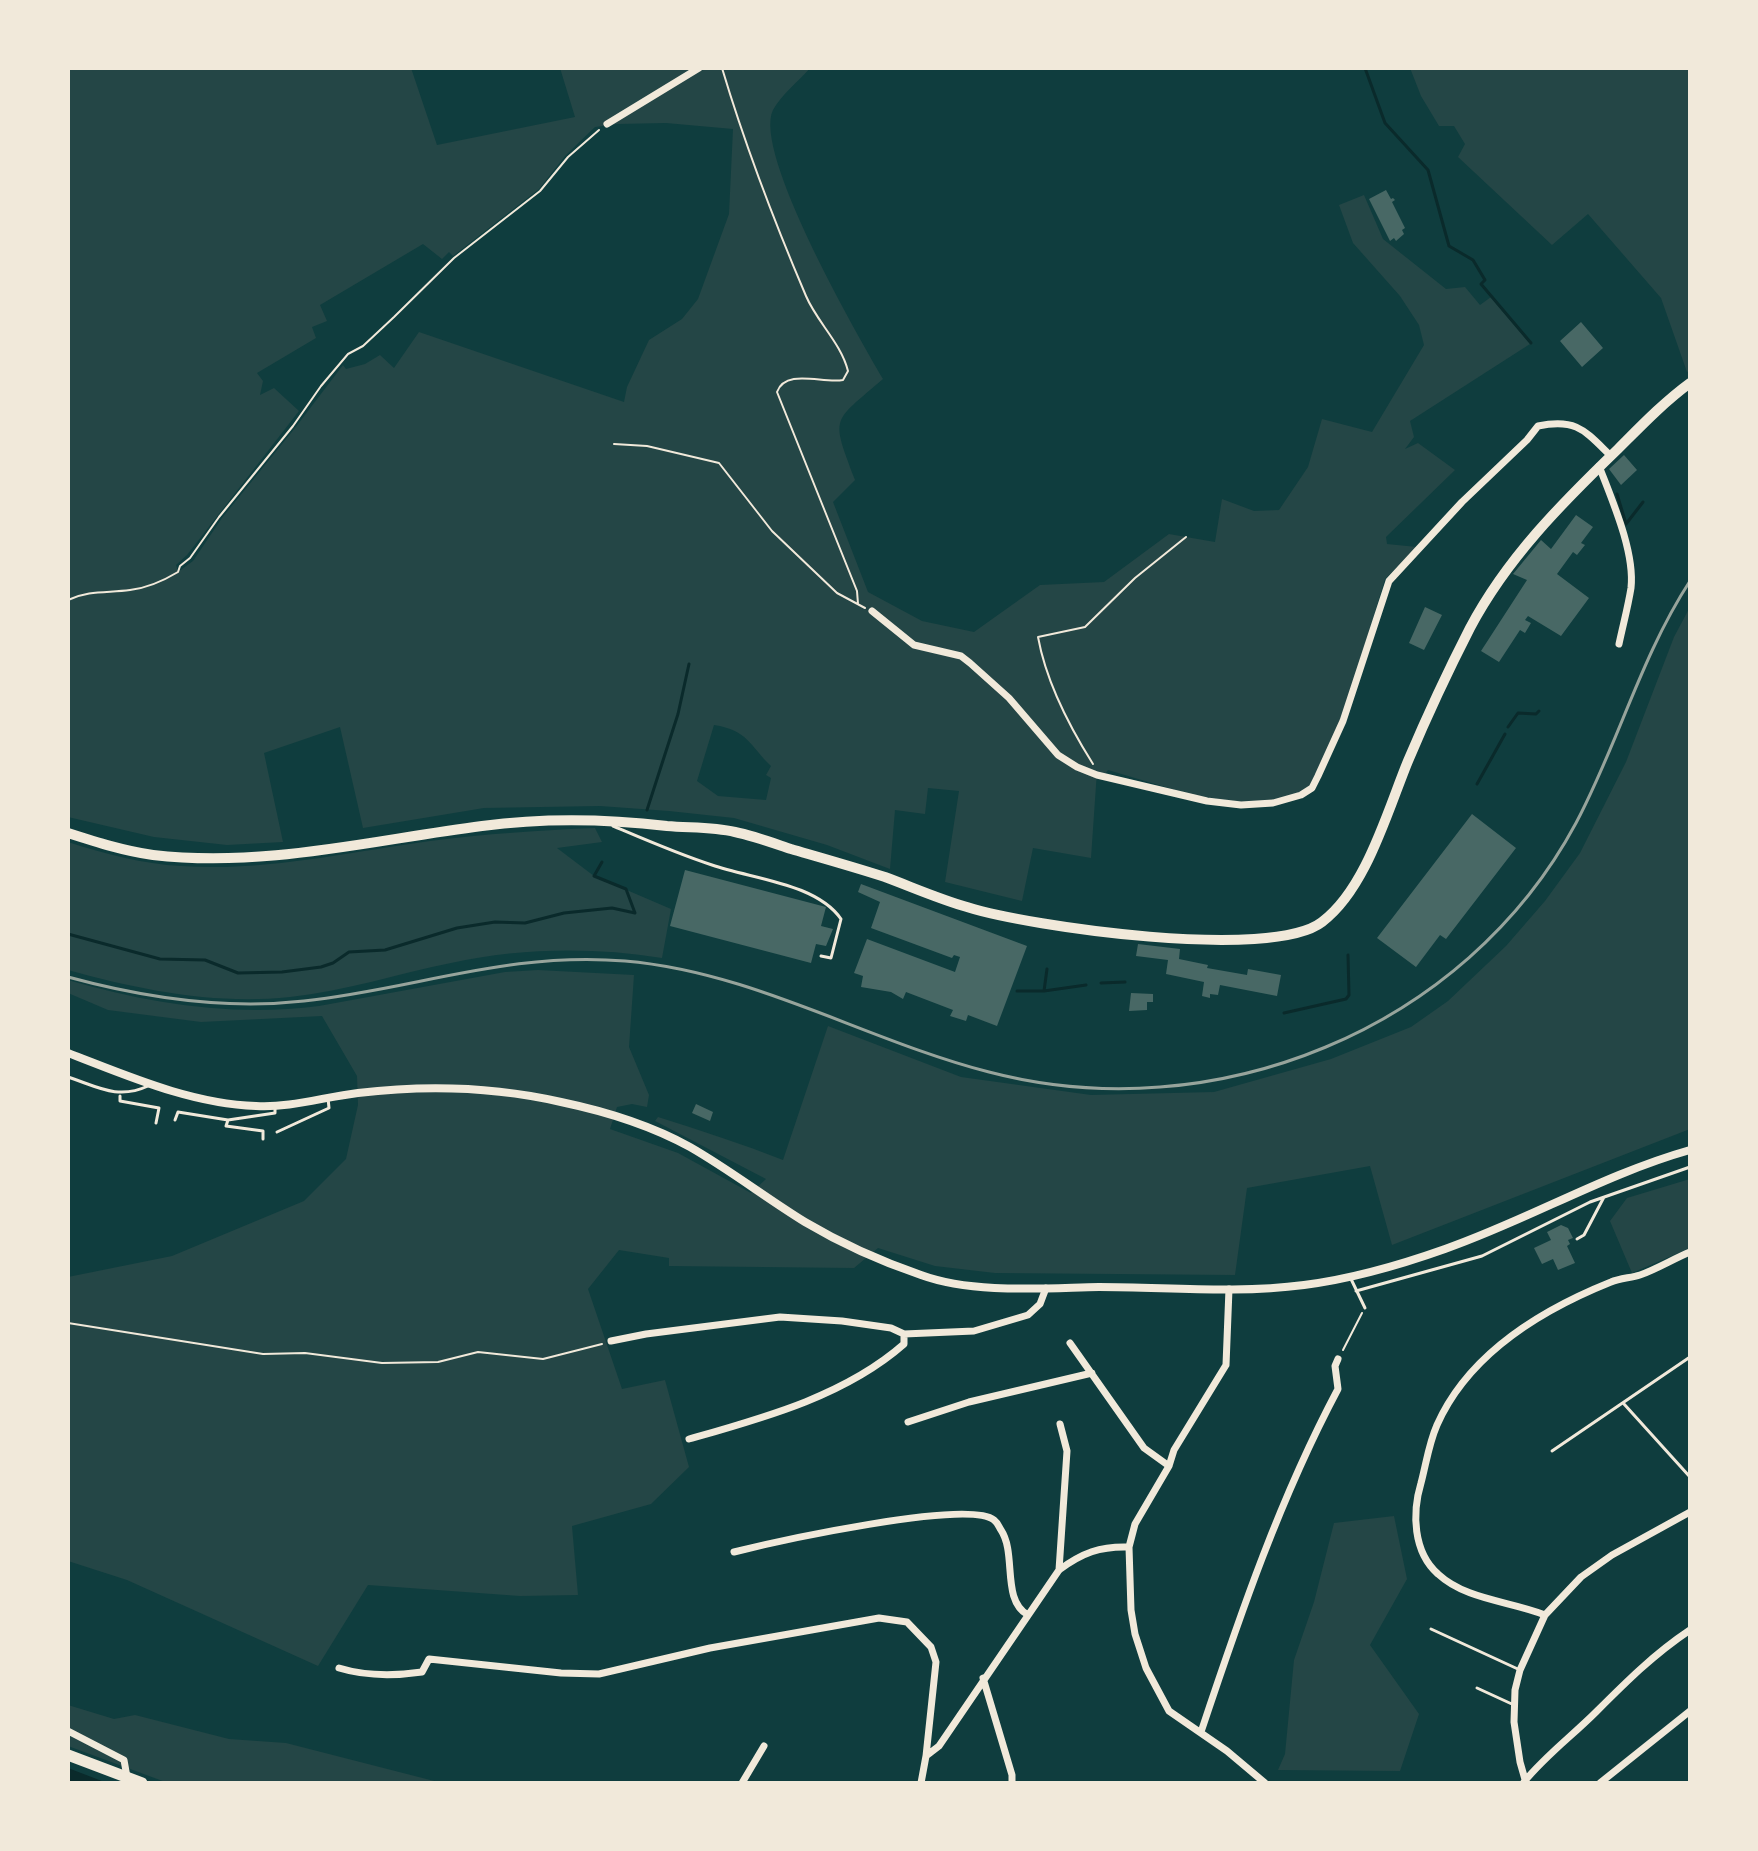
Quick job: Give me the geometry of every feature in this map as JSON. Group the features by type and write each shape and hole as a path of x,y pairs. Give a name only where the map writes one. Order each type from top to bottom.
{"main road":[{"path":"68,833 153,855 236,859 292,855 486,826 598,821 733,831 888,878 971,909 1037,923 1188,940 1272,939 1305,931 1327,919 1345,902 1355,886 1418,738 1472,625 1511,562 1599,466 1675,393 1690,383"},
{"path":"68,1755 142,1783"}],"street":[{"path":"607,124 699,68"},
{"path":"872,611 914,645 961,656 1009,698 1058,755 1097,775 1207,801 1241,805 1273,803 1312,788 1337,737 1389,581 1462,502 1538,426 1561,423 1578,426 1611,456"},
{"path":"1599,466 1631,566 1631,587 1619,644"},
{"path":"68,1053 151,1085 225,1104 275,1106 386,1090 468,1089 561,1102 601,1112 687,1145 800,1219 846,1245 927,1278 961,1284 1046,1288 1229,1289 1304,1285 1350,1276 1447,1248 1642,1166 1690,1150"},
{"path":"1545,1615 1465,1591 1436,1573 1424,1554 1417,1537 1415,1509 1437,1426 1457,1392 1494,1349 1512,1334 1535,1319 1613,1281 1638,1276 1690,1252"},
{"path":"611,1341 780,1317 842,1321 891,1328 904,1334 974,1331 1028,1315 1040,1304 1046,1288"},
{"path":"1229,1289 1226,1365 1174,1450 1169,1466 1135,1524 1129,1547 1132,1621 1146,1668 1169,1711 1265,1783"},
{"path":"689,1439 810,1400 894,1352 904,1344 904,1334"},
{"path":"1070,1343 1144,1448 1169,1466"},
{"path":"1201,1732 1237,1623 1273,1529 1338,1389 1335,1366 1338,1359"},
{"path":"908,1422 969,1402 1092,1373"},
{"path":"1059,1570 1067,1451 1060,1424"},
{"path":"1525,1782 1514,1705 1520,1670 1545,1615 1581,1577 1612,1555 1690,1512"},
{"path":"734,1552 851,1526 980,1515 994,1520 1004,1534 1015,1599 1028,1615"},
{"path":"926,1756 939,1746 1059,1570 1093,1550 1129,1547"},
{"path":"339,1668 356,1674 403,1674 422,1672 429,1659 599,1674 710,1648 847,1622 879,1618 907,1622 931,1647 936,1662 921,1783"},
{"path":"1525,1782 1541,1761 1631,1675 1690,1630"},
{"path":"983,1678 1012,1783"},
{"path":"1600,1783 1690,1711"},
{"path":"68,1731 124,1760 127,1777"},
{"path":"742,1783 764,1746"}],"lane":[{"path":"598,821 711,865 808,893 821,900 833,908 841,919 831,958 821,956"},
{"path":"68,1077 120,1095 151,1085"},
{"path":"120,1095 120,1101 159,1108 156,1123"},
{"path":"277,1132 329,1108 328,1098"},
{"path":"175,1120 178,1112 228,1120 275,1113 275,1106"},
{"path":"228,1120 226,1126 263,1131 263,1139"},
{"path":"1356,1291 1482,1256 1590,1202 1690,1167"},
{"path":"1577,1239 1584,1235 1604,1197"},
{"path":"1350,1276 1365,1308"},
{"path":"1552,1451 1690,1357"},
{"path":"1624,1404 1690,1477"},
{"path":"1431,1629 1520,1670"},
{"path":"1477,1688 1514,1705"}],"path":[{"path":"614,444 647,446 719,463 772,531 837,593 858,604 857,591 777,392 779,386 790,379 831,382 843,380 848,371 844,358 807,298 749,150 722,68"},
{"path":"68,600 91,592 130,590 152,585 178,572 348,354 363,346 454,258 540,191 568,157 607,124"},
{"path":"1097,775 1097,770 1074,734 1042,656 1038,637 1085,627 1113,603 1135,578 1186,537"},
{"path":"1338,1359 1365,1308"},
{"path":"68,1323 263,1354 305,1353 382,1363 438,1362 478,1352 543,1359 611,1341"}],"shaded area":[{"path":"68,68 411,68 437,145 575,117 560,68 810,68 773,110 771,132 778,164 811,244 883,379 853,405 840,422 842,443 855,480 833,502 868,592 922,621 974,632 1040,585 1104,582 1169,534 1215,542 1222,499 1254,511 1279,510 1308,467 1322,419 1372,432 1424,345 1419,325 1400,296 1353,243 1339,205 1364,195 1383,239 1446,289 1465,287 1480,305 1491,297 1530,344 1410,421 1414,437 1405,449 1418,443 1455,470 1386,537 1387,544 1417,547 1385,579 1351,690 1334,736 1310,786 1300,793 1273,801 1241,802 1192,795 1108,770 1105,774 1097,771 1091,858 1033,848 1022,901 945,882 959,791 928,788 925,814 895,810 890,869 827,845 734,818 669,811 600,806 484,808 363,828 340,727 264,753 283,842 227,845 154,837 68,817","holes":["666,123 733,129 729,214 698,299 682,319 649,340 627,387 624,402 419,332 394,368 380,355 365,364 346,369 343,365 222,518 193,561 178,572 176,565 299,411 274,388 260,395 263,381 257,373 316,338 312,327 327,321 320,305 423,244 442,259 449,252 453,256 539,189 565,156 595,127","714,725 741,735 771,766 766,775 771,778 766,800 718,796 697,781"]},
{"path":"1410,68 1690,68 1690,370 1687,372 1661,298 1588,214 1552,245 1458,157 1465,144 1454,126 1439,126 1421,96"},
{"path":"1690,607 1690,1129 1392,1245 1370,1166 1247,1188 1235,1275 995,1273 935,1266 878,1248 854,1268 669,1266 669,1258 619,1250 588,1289 622,1389 665,1380 689,1467 651,1504 572,1526 578,1595 520,1596 368,1585 318,1666 127,1580 68,1561 68,1277 172,1256 304,1201 346,1159 358,1105 357,1076 322,1016 201,1022 108,1010 68,993 68,980 161,1002 255,1010 319,1006 505,972 538,970 634,975 629,1047 649,1095 647,1107 632,1104 617,1107 610,1129 678,1153 751,1193 766,1179 655,1121 658,1117 783,1160 828,1026 961,1077 1091,1095 1214,1092 1331,1059 1411,1027 1448,1001 1506,946 1545,901 1580,853 1626,762 1674,637"},
{"path":"595,828 602,842 557,848 594,876 671,909 662,958 583,951 503,954 331,991 262,999 178,994 68,970 68,842 138,861 212,867 275,864 471,836"},
{"path":"1690,1179 1690,1248 1632,1273 1610,1221 1627,1198"},
{"path":"1394,1516 1407,1579 1370,1645 1419,1714 1400,1771 1278,1770 1285,1754 1294,1660 1314,1602 1334,1523"},
{"path":"68,1705 114,1719 135,1715 229,1739 286,1743 442,1783 168,1783 68,1746"},
{"path":"68,1768 107,1783 68,1783"}],"building":[{"path":"1386,190 1395,200 1392,202 1405,228 1402,230 1404,234 1396,241 1394,238 1390,241 1369,199"},
{"path":"1581,322 1603,348 1582,367 1560,341"},
{"path":"1624,455 1637,470 1621,485 1609,469"},
{"path":"1576,515 1593,527 1581,543 1585,545 1577,555 1573,552 1557,574 1589,598 1561,636 1528,616 1525,620 1531,623 1525,633 1520,630 1499,662 1481,651 1527,580 1513,574 1541,540 1551,549"},
{"path":"1425,607 1442,615 1424,650 1409,643"},
{"path":"1472,814 1516,848 1446,939 1440,935 1416,967 1377,938"},
{"path":"685,870 826,907 821,926 833,929 826,946 816,944 811,963 670,926"},
{"path":"861,884 1027,946 997,1026 968,1015 966,1021 950,1016 953,1010 906,992 903,999 891,992 861,987 863,976 854,973 867,939 955,972 960,957 954,955 952,958 871,928 880,902 858,892"},
{"path":"1138,944 1180,949 1179,959 1208,965 1207,968 1247,975 1248,969 1281,975 1277,996 1220,985 1218,995 1210,994 1210,998 1202,996 1204,982 1166,974 1168,960 1136,956"},
{"path":"1131,993 1153,994 1153,1002 1147,1002 1147,1010 1129,1011"},
{"path":"696,1104 713,1112 710,1121 692,1113"},
{"path":"1561,1225 1568,1228 1573,1238 1568,1240 1570,1244 1567,1246 1575,1263 1558,1270 1553,1259 1542,1264 1534,1248 1551,1240 1547,1232"}],"waterway":[{"path":"1365,68 1385,123 1428,170 1449,246 1473,260 1485,280 1481,284 1531,343"},
{"path":"1617,494 1626,524"},
{"path":"1626,524 1643,502"},
{"path":"647,810 678,714 689,664"},
{"path":"1508,727 1518,713 1536,714 1539,711"},
{"path":"1477,784 1505,734"},
{"path":"68,934 160,959 205,960 238,973 321,967 349,952 385,950 457,928 495,922 525,923 564,913 612,908 635,913 626,889 594,876 602,862"},
{"path":"1284,1013 1346,999 1349,995 1348,955"},
{"path":"1044,991 1047,969"},
{"path":"1101,983 1125,982"},
{"path":"1017,991 1086,985"}],"railway":[{"path":"68,977 155,996 244,1004 304,1001 542,961 625,961 719,978 898,1043 989,1072 1074,1087 1160,1087 1244,1074 1325,1047 1401,1008 1469,958 1528,896 1576,823 1657,639 1690,581"}]}
